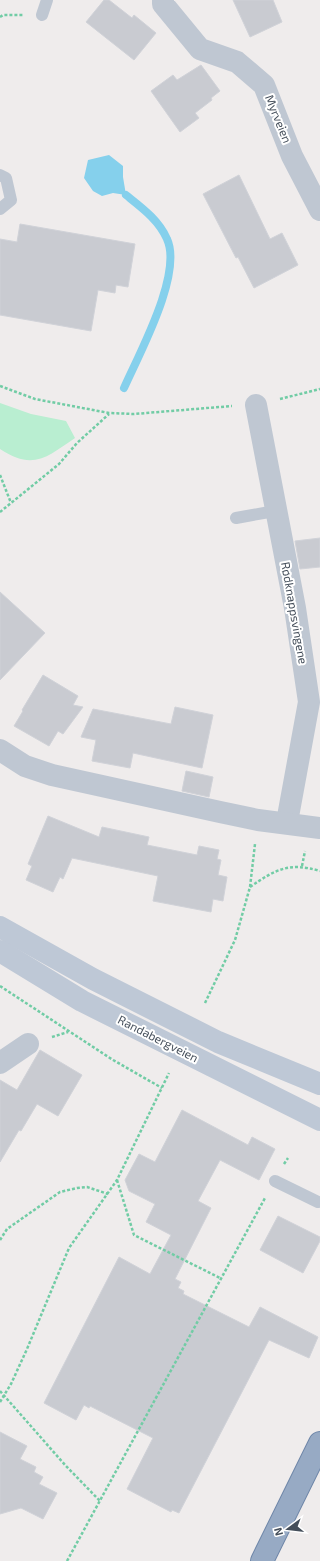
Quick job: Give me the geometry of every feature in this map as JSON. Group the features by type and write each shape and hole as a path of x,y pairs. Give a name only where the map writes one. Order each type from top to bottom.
{"highway":[{"path":"262,1561 320,1443"}],"main road":[{"name":"Randabergveien","path":"0,927 93,980 218,1042 320,1084"},
{"name":"Randabergveien","path":"0,951 82,1001 320,1120"}],"street":[{"name":"Myrveien","path":"163,0 163,4 200,49 237,62 264,85 292,156 320,210"},
{"name":"Rødknappsvingene","path":"256,405 275,511 295,608 309,702 287,822"},
{"path":"0,750 25,766 52,775 258,820 287,822 320,828"},
{"path":"0,1063 28,1044"}],"lane":[{"path":"42,15 47,0"},
{"path":"0,175 6,178 11,200 0,209"},
{"path":"236,518 275,511"},
{"path":"275,1181 318,1202"}],"path":[{"path":"0,386 35,399 109,414 134,414 256,405 320,389"},
{"path":"0,512 58,464 77,443 109,414"},
{"path":"0,475 11,503"},
{"path":"205,1003 235,940 250,887 258,820"},
{"path":"250,887 269,874 287,868 302,866 320,871"},
{"path":"0,986 113,1060 162,1088"},
{"path":"0,1402 27,1349 69,1248 117,1180 170,1070"},
{"path":"67,1561 220,1278 288,1158"},
{"path":"117,1180 134,1235 220,1278"},
{"path":"0,1240 7,1229 60,1192 87,1187 108,1194"},
{"path":"0,1391 66,1466 100,1501"}],"green space":[{"path":"0,403 31,414 66,421 75,438 48,456 39,459 22,459 12,456 0,449"}],"water":[{"path":"109,155 123,166 126,195 113,193 102,196 93,191 84,178 88,160"}],"building":[{"path":"104,0 109,0 132,18 134,15 156,33 134,60 86,22"},
{"path":"233,0 273,0 282,22 250,37"},
{"path":"201,65 220,91 211,98 212,100 195,113 199,118 180,132 151,91 173,75 177,80"},
{"path":"239,175 270,239 282,233 298,265 254,288 238,257 236,258 203,194"},
{"path":"20,224 135,244 128,287 116,285 115,293 98,290 91,331 0,315 0,239 17,242"},
{"path":"320,538 320,567 300,569 295,541"},
{"path":"0,592 45,633 0,680"},
{"path":"43,675 78,696 73,705 83,707 63,734 58,731 49,746 14,726"},
{"path":"175,707 213,715 202,768 133,753 130,768 92,761 96,740 81,737 93,709 171,724"},
{"path":"186,771 213,777 209,797 182,791"},
{"path":"48,816 99,837 102,827 149,837 147,845 197,855 199,846 219,850 217,859 221,860 218,875 227,877 223,901 213,899 211,912 153,901 158,876 72,858 63,879 60,877 53,892 26,880 32,866 28,864"},
{"path":"40,1050 82,1075 58,1116 37,1104 0,1162 0,1080 17,1090"},
{"path":"182,1110 248,1145 252,1137 275,1149 259,1180 220,1160 198,1201 211,1208 175,1279 181,1282 178,1288 184,1291 183,1294 249,1327 260,1307 318,1337 309,1358 269,1340 179,1513 172,1510 171,1512 127,1489 153,1438 90,1406 89,1408 84,1405 76,1420 44,1403 119,1257 150,1274 171,1235 146,1222 155,1204 129,1191 125,1180 139,1154 155,1162"},
{"path":"278,1216 320,1237 320,1241 303,1273 260,1250"},
{"path":"0,1432 27,1446 20,1459 36,1467 34,1472 43,1477 39,1484 57,1493 43,1519 21,1508 0,1514"}],"waterway":[{"path":"124,388 157,314 169,272 170,254 164,232 149,214 126,195"}]}
